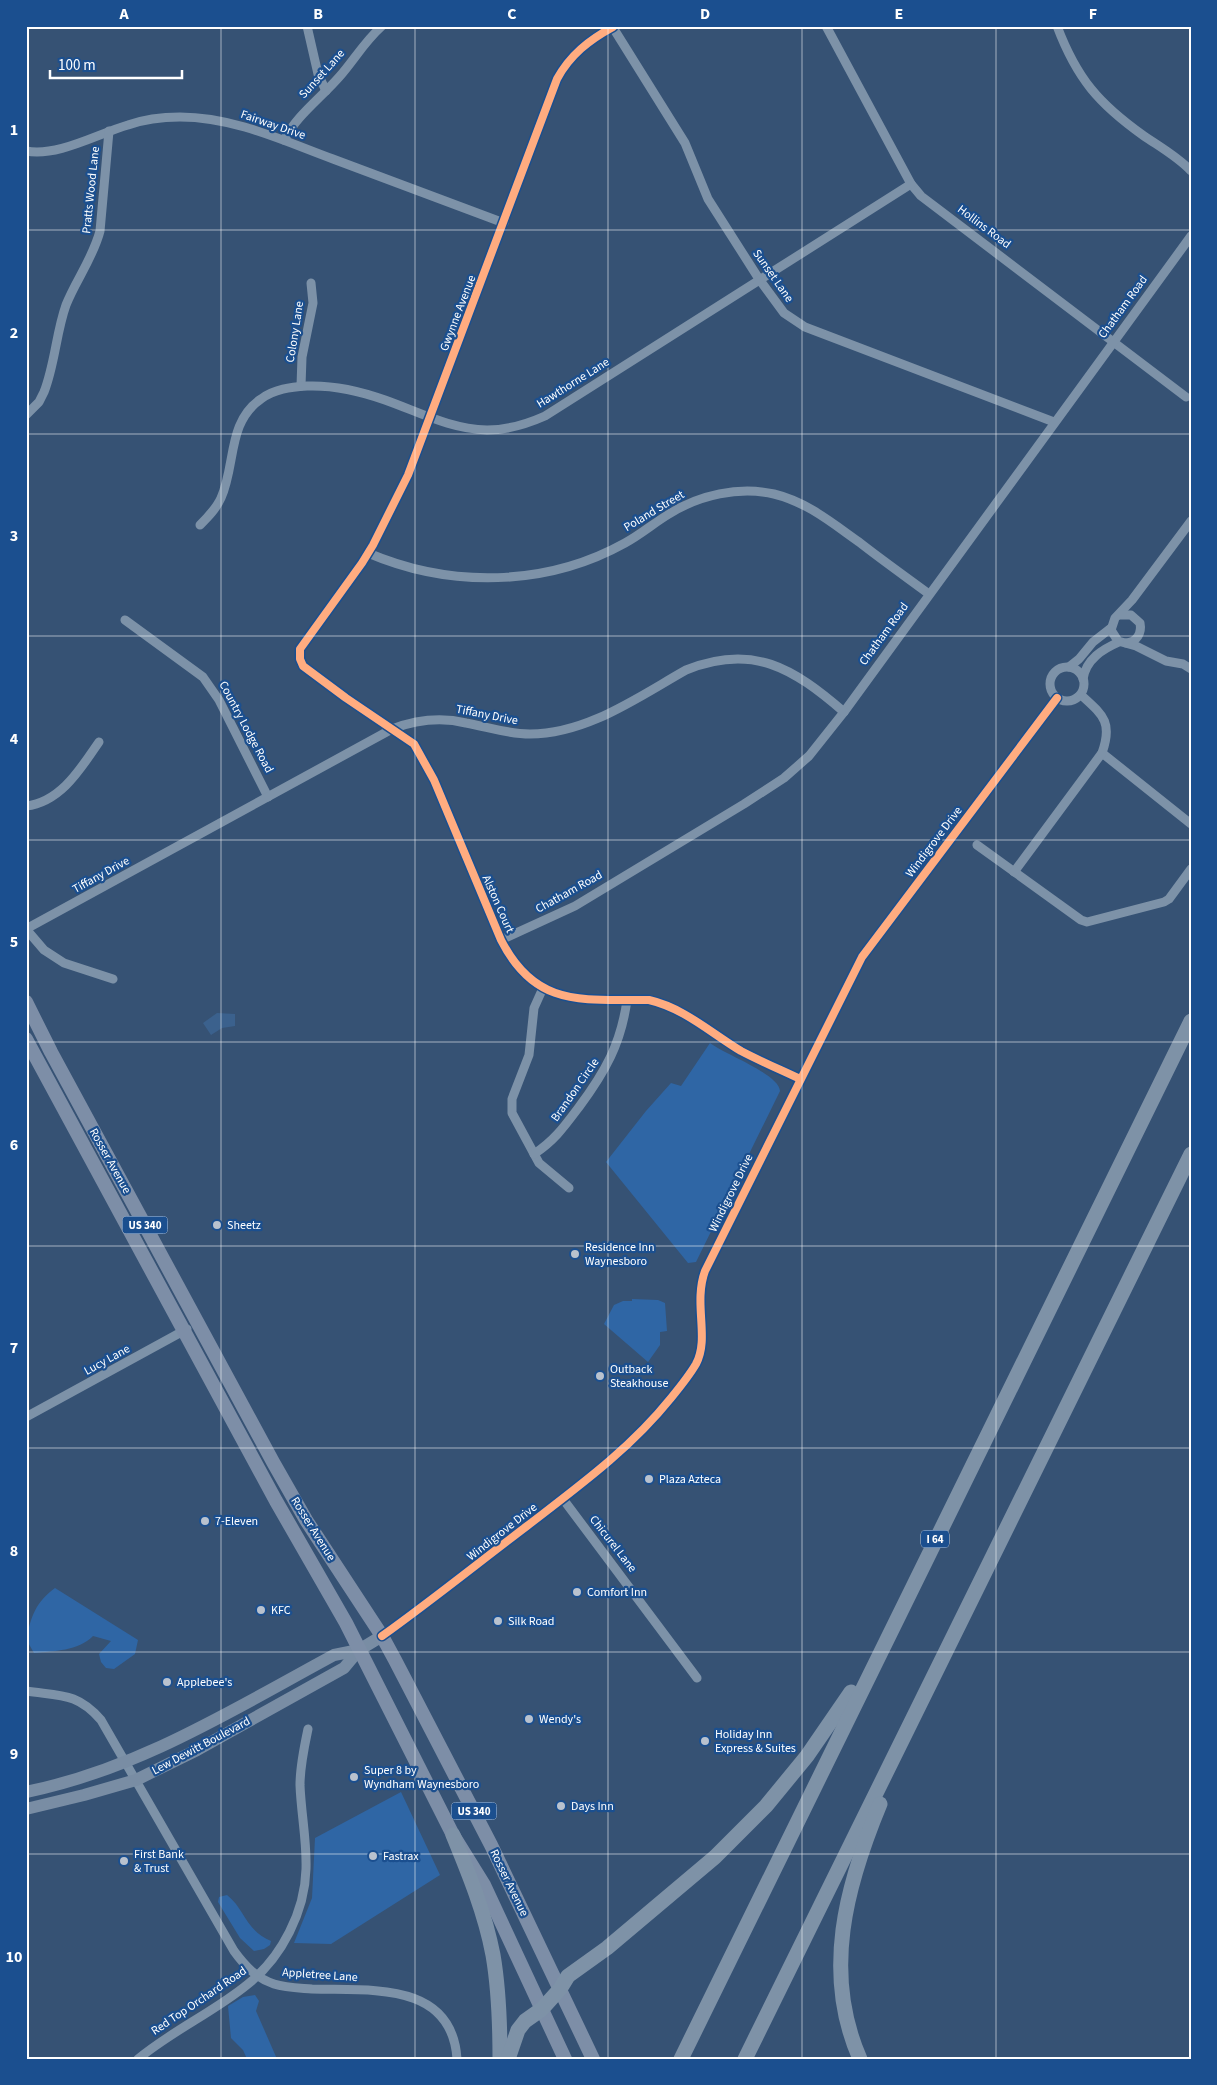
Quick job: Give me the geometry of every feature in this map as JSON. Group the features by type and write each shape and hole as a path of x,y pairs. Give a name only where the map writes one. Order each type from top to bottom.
{"highway":[{"name":"I 64","path":"681,2059 1191,1020"},
{"path":"745,2059 1191,1154"},
{"path":"508,2059 518,2030 525,2021 542,2009 560,1989 568,1976 607,1948 715,1857 766,1806 807,1756 837,1715 896,1619"},
{"path":"860,2059 846,2020 841,1991 840,1958 842,1929 849,1899 876,1814 933,1677"},
{"path":"453,1834 478,1896 493,1955 500,2014 500,2059"}],"main road":[{"name":"Rosser Avenue","path":"26,1002 50,1052 306,1520 382,1636 491,1845 593,2059"},
{"name":"Rosser Avenue","path":"26,1039 276,1501 346,1623 453,1834 484,1885 565,2059"},
{"name":"Lew Dewitt Boulevard","path":"26,1809 136,1780 197,1750 344,1668 359,1650 382,1636"},
{"name":"Lew Dewitt Boulevard","path":"26,1792 67,1783 125,1764 179,1739 334,1655 359,1650"}],"street":[{"path":"307,26 318,74 326,92"},
{"name":"Sunset Lane","path":"284,140 297,120 326,92 349,66 361,47 382,26"},
{"name":"Hollins Road","path":"826,26 911,184 921,196 1186,397"},
{"path":"1057,26 1066,50 1079,75 1096,97 1111,111 1191,171"},
{"name":"Sunset Lane","path":"612,27 685,143 708,199 759,280 784,313 805,327 1054,422"},
{"name":"Gwynne Avenue","path":"326,614 368,553 408,475 557,79 571,56 585,44 612,27"},
{"name":"Fairway Drive","path":"26,151 44,153 54,151 145,120 182,117 224,122 250,128 284,140 504,223"},
{"name":"Pratts Wood Lane","path":"26,415 39,402 44,392 70,294 97,244 100,231 109,131"},
{"name":"Hawthorne Lane","path":"200,525 212,513 222,497 235,439 244,415 256,402 271,393 301,386 320,386 354,391 386,400 430,419 465,428 486,430 509,428 545,416 911,184"},
{"name":"Chatham Road","path":"502,940 575,906 744,804 784,778 809,756 844,712 1191,236"},
{"name":"Colony Lane","path":"301,386 302,357 313,303 311,283"},
{"name":"Poland Street","path":"368,553 408,567 454,576 488,579 530,575 554,570 604,554 624,544 688,503 707,496 728,492 763,492 790,498 820,514 929,594"},
{"path":"1191,521 1132,600 1113,622 1111,628 1112,634 1123,642 1143,649 1160,658 1183,664 1191,669"},
{"path":"1132,600 1135,617 1140,623 1139,635 1143,649"},
{"name":"Alston Court","path":"326,614 300,649 300,659 303,666 414,744 426,762 502,940 510,956 522,972 543,988 575,998 649,1000 671,1007 741,1050 800,1079"},
{"path":"1119,616 1123,614 1135,617"},
{"name":"Country Lodge Road","path":"125,620 203,677 219,700 268,796"},
{"path":"1111,628 1093,642 1079,659 1069,667 1058,670 1051,678 1051,689 1057,698 1069,702 1080,695 1084,690 1084,671 1091,660 1104,649 1123,642 1134,641 1139,635"},
{"name":"Tiffany Drive","path":"26,930 392,729 416,721 436,720 467,723 515,734 564,731 602,716 686,670 701,664 732,658 761,661 785,670 826,697 844,712"},
{"path":"1069,667 1078,671 1084,679"},
{"path":"1014,872 1102,753 1108,731 1106,723 1096,708 1080,695"},
{"name":"Windigrove Drive","path":"382,1636 597,1473 631,1442 665,1405 696,1365 701,1348 699,1300 703,1276 862,957 1057,698"},
{"path":"26,806 44,802 53,797 75,775 100,742"},
{"path":"1102,753 1191,824"},
{"path":"977,845 1081,920 1087,922 1164,902 1169,899 1191,869"},
{"path":"26,930 44,950 57,959 74,967 113,978"},
{"path":"543,988 534,1008 529,1055 511,1106 512,1113 534,1154 544,1168 569,1188"},
{"name":"Brandon Circle","path":"534,1154 556,1138 604,1073 618,1044 625,1018 627,1000"},
{"name":"Lucy Lane","path":"26,1417 198,1322"},
{"name":"Chicurel Lane","path":"563,1499 697,1678"},
{"path":"26,1691 66,1695 87,1706 104,1725 136,1780"},
{"name":"Red Top Orchard Road","path":"138,2059 177,2031 240,1991 258,1976 275,1954 293,1924 305,1885 306,1844 300,1785 308,1729"},
{"name":"Appletree Lane","path":"136,1780 234,1951 246,1967 258,1976 275,1984 290,1987 391,1992 419,1999 436,2010 445,2022 455,2041 457,2059"}],"shaded area":[{"path":"217,1013 235,1014 235,1026 222,1028 211,1035 203,1023"},
{"path":"710,1043 771,1078 780,1091 696,1262 688,1263 606,1162 646,1111 671,1083 681,1086"},
{"path":"632,1299 658,1300 665,1303 667,1331 660,1332 660,1345 648,1362 604,1324 614,1305 623,1301 632,1301"},
{"path":"55,1588 138,1640 135,1654 114,1669 106,1668 101,1662 99,1654 111,1641 93,1636 80,1645 58,1651 34,1653 26,1639 30,1623 39,1604"},
{"name":"Fastrax","path":"401,1792 440,1875 331,1944 294,1943 312,1898 315,1838"},
{"path":"227,1895 250,1925 271,1941 270,1945 264,1949 254,1951 240,1938 218,1902 219,1897"},
{"path":"255,1995 259,2001 256,2011 277,2059 247,2059 243,2050 231,2038 228,2006 243,1997"}],"cycle path":[{"path":"613,27 596,37 574,55 557,79 408,475 373,545 300,649 300,659 303,666 414,744 434,780 501,940 515,962 530,978 546,989 564,996 603,1000 649,1000 662,1004 686,1015 741,1051 800,1079"},
{"path":"382,1636 603,1466 639,1434 687,1377 696,1364 702,1343 700,1296 705,1271 862,957 1057,698"}],"place":[{"name":"Sheetz","path":"217,1225"},
{"name":"Residence Inn Waynesboro","path":"575,1254"},
{"name":"Outback Steakhouse","path":"600,1376"},
{"name":"Plaza Azteca","path":"649,1479"},
{"name":"7-Eleven","path":"205,1521"},
{"name":"Comfort Inn","path":"577,1592"},
{"name":"KFC","path":"261,1610"},
{"name":"Silk Road","path":"498,1621"},
{"name":"Applebee's","path":"167,1682"},
{"name":"Wendy's","path":"529,1719"},
{"name":"Holiday Inn Express & Suites","path":"705,1741"},
{"name":"Super 8 by Wyndham Waynesboro","path":"354,1777"},
{"name":"Days Inn","path":"561,1806"},
{"name":"Fastrax","path":"373,1856"},
{"name":"First Bank & Trust","path":"124,1861"}]}
